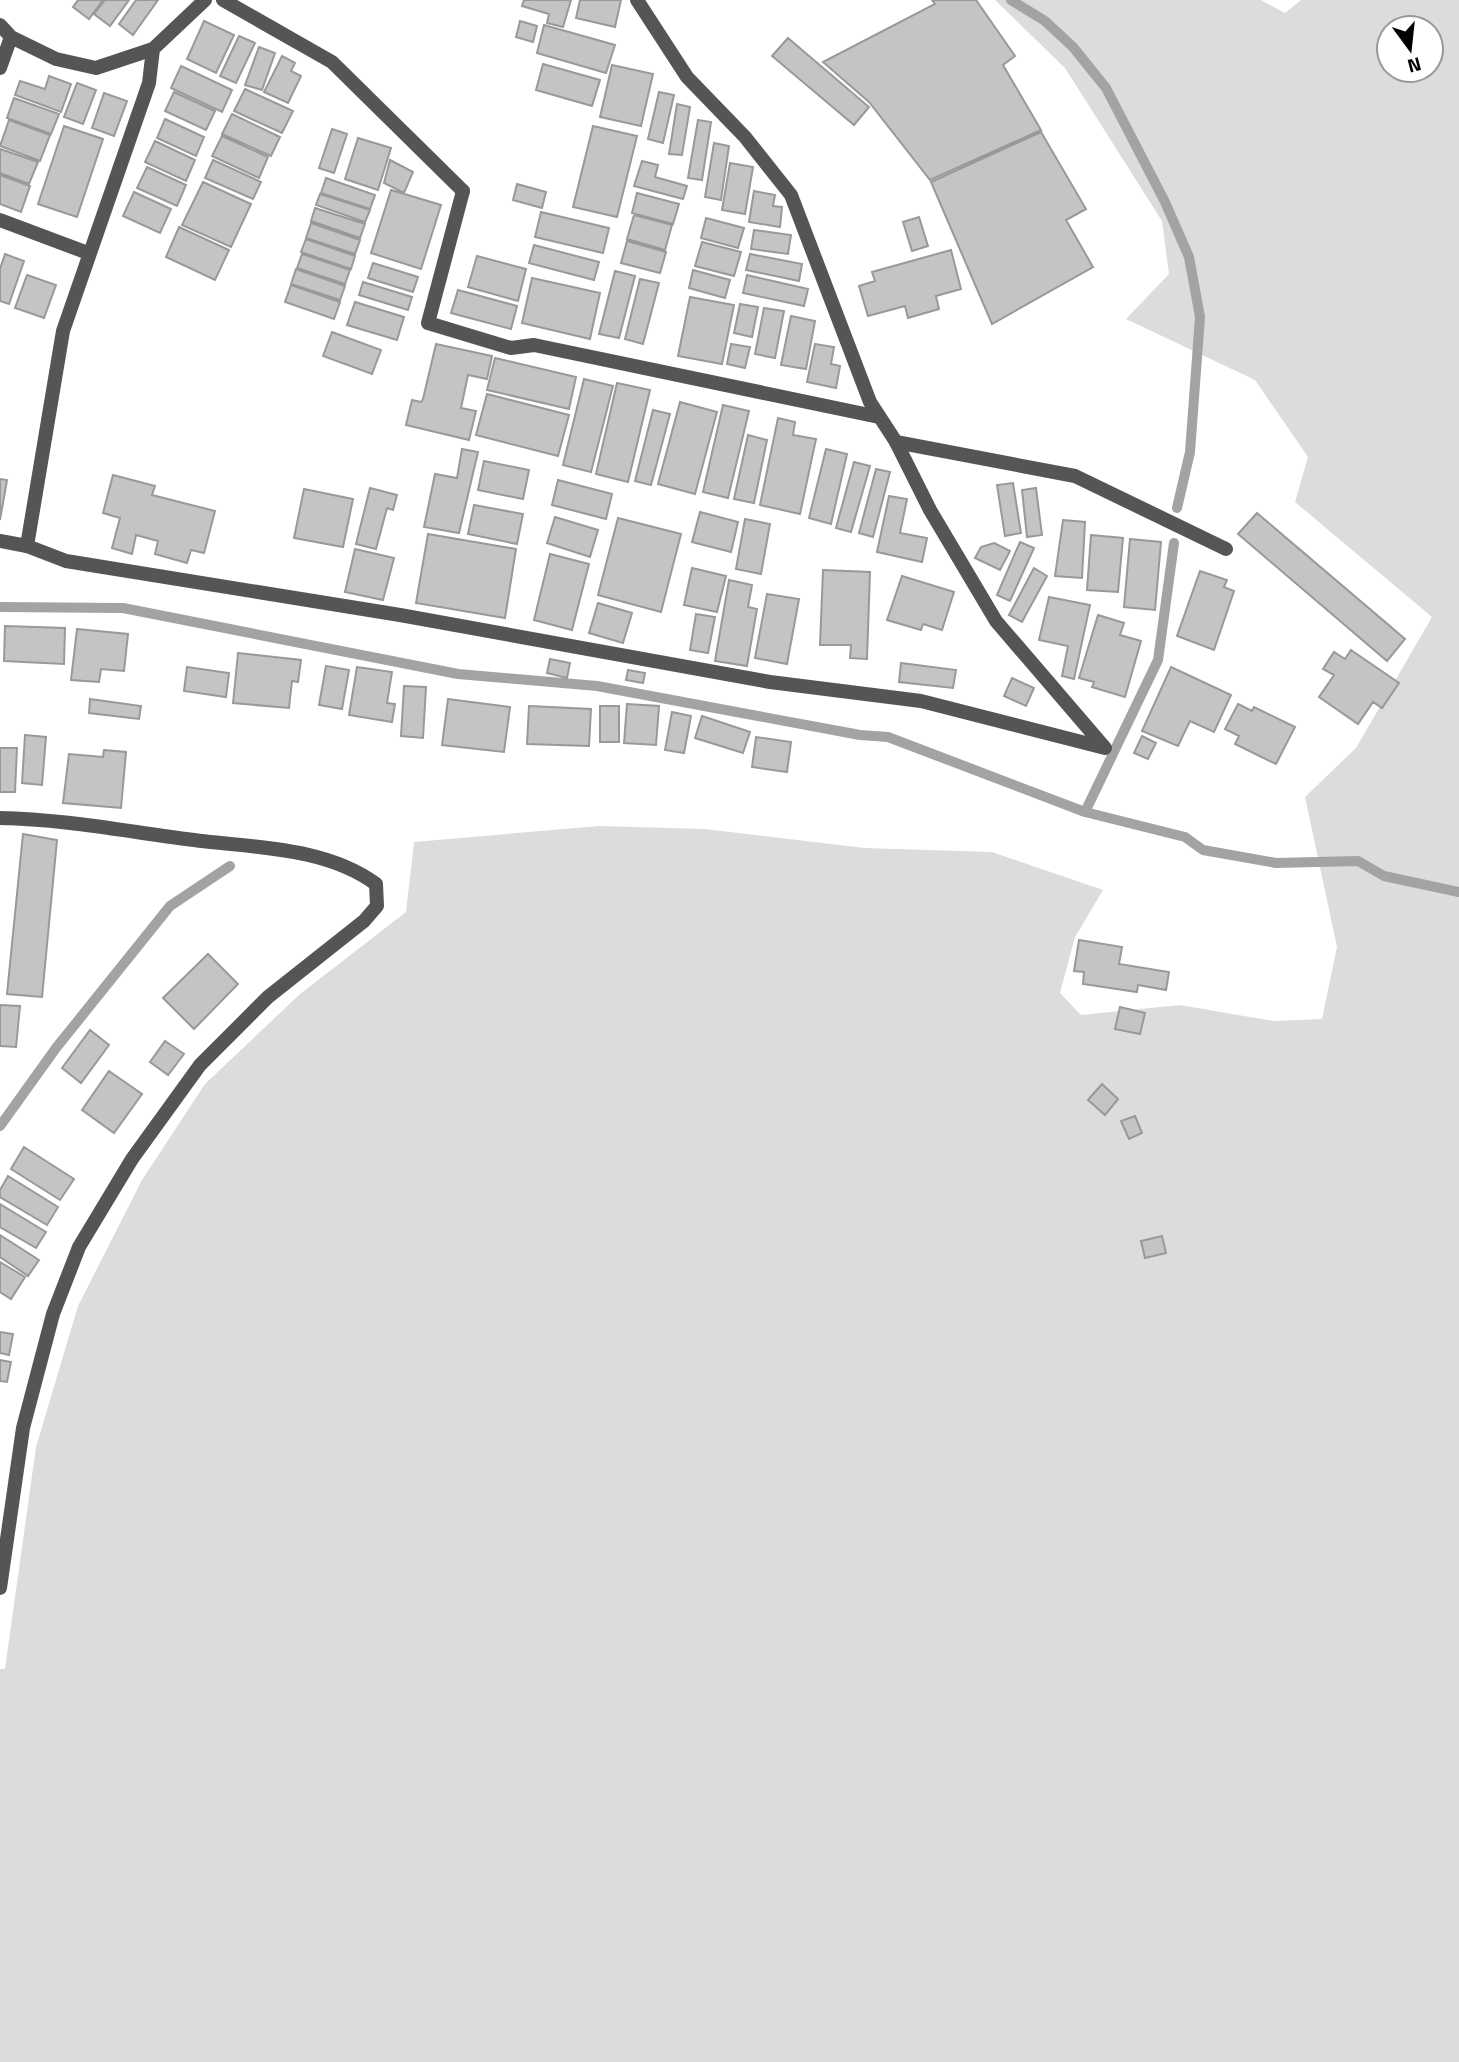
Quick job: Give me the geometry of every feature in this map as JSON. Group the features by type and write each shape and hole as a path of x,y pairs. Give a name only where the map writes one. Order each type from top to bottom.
{"street":[{"path":"0,25 11,37 57,59 96,68 153,49 205,0"},
{"path":"223,0 332,62 464,191 428,323 511,348 534,345 879,417"},
{"path":"0,541 27,546 66,561 401,615 770,682 920,701 1105,748 996,621 930,510 896,442 879,417 846,344 791,195 745,136 687,77 637,0"},
{"path":"0,68 11,37"},
{"path":"27,546 63,331 149,83 153,49"},
{"path":"0,220 88,253"},
{"path":"896,442 1074,476 1226,549"},
{"path":"0,817 37,818 207,842 273,847 356,869 376,884 377,906 364,921 268,997 200,1065 132,1159 79,1247 53,1314 23,1428 0,1588"}],"shaded area":[{"path":"995,0 1261,0 1285,13 1301,0 1459,0 1459,2062 0,2062 0,1669 5,1669 36,1447 78,1306 142,1180 205,1084 300,994 406,912 414,842 599,826 705,829 864,848 992,852 1103,890 1075,937 1060,993 1081,1015 1180,1005 1273,1021 1322,1019 1337,947 1305,797 1356,748 1432,617 1295,502 1308,457 1255,380 1126,319 1169,274 1162,221 1065,68"}],"building":[{"path":"78,0 103,0 89,19 73,7"},
{"path":"105,0 129,0 110,26 94,14"},
{"path":"136,0 158,0 133,35 119,24"},
{"path":"524,0 571,0 563,27 547,23 549,14 522,6"},
{"path":"580,0 621,0 615,27 576,18"},
{"path":"932,0 976,0 1015,56 1003,65 1041,130 930,180 869,102 823,62 935,4"},
{"path":"204,21 234,35 216,73 187,59"},
{"path":"520,21 537,26 533,42 516,37"},
{"path":"544,25 615,45 606,73 537,53"},
{"path":"239,36 255,43 236,83 220,76"},
{"path":"788,38 869,107 854,125 772,56"},
{"path":"259,47 275,53 262,90 245,85"},
{"path":"282,56 295,63 291,71 301,76 288,103 264,92"},
{"path":"543,64 600,80 592,106 536,90"},
{"path":"612,65 653,74 641,126 600,117"},
{"path":"181,66 232,90 222,112 171,88"},
{"path":"49,76 71,84 61,112 15,95 20,81 45,89"},
{"path":"77,83 96,90 83,124 64,117"},
{"path":"245,89 293,111 282,133 234,111"},
{"path":"174,92 215,111 206,130 165,111"},
{"path":"659,92 674,95 663,143 648,139"},
{"path":"104,93 127,101 114,136 92,128"},
{"path":"14,98 59,114 51,134 7,118"},
{"path":"677,104 690,107 682,155 669,154"},
{"path":"232,114 280,137 271,156 222,134"},
{"path":"165,119 204,137 196,156 157,138"},
{"path":"9,120 50,135 40,161 0,146"},
{"path":"698,120 711,122 702,180 688,178"},
{"path":"64,126 103,139 77,217 38,204"},
{"path":"593,126 637,136 617,217 573,207"},
{"path":"332,129 347,134 334,173 319,168"},
{"path":"1041,132 1086,209 1066,220 1093,267 992,324 931,182"},
{"path":"222,136 268,157 259,178 212,156"},
{"path":"358,138 391,148 378,190 345,179"},
{"path":"155,141 195,160 186,181 145,162"},
{"path":"714,143 729,146 721,200 705,197"},
{"path":"0,149 38,162 29,184 0,173"},
{"path":"213,160 261,182 253,199 205,178"},
{"path":"390,160 413,172 404,193 384,183"},
{"path":"642,161 658,165 655,177 687,186 683,199 634,186"},
{"path":"730,163 753,167 745,214 722,210"},
{"path":"147,167 186,185 177,206 137,188"},
{"path":"0,175 30,186 21,212 0,204"},
{"path":"326,178 375,195 370,209 321,193"},
{"path":"203,182 251,204 231,247 182,225"},
{"path":"517,184 546,192 542,208 513,200"},
{"path":"391,190 441,205 421,269 371,253"},
{"path":"754,191 775,195 773,206 782,207 780,227 749,222"},
{"path":"134,192 171,209 160,233 123,216"},
{"path":"637,193 679,204 673,224 632,213"},
{"path":"320,194 370,210 365,222 316,205"},
{"path":"315,208 365,224 360,238 311,221"},
{"path":"541,212 609,228 603,253 535,237"},
{"path":"634,215 672,225 665,250 627,239"},
{"path":"919,217 928,246 912,251 903,222"},
{"path":"706,218 744,228 738,248 701,238"},
{"path":"311,223 360,240 355,254 306,238"},
{"path":"179,227 229,250 215,280 166,257"},
{"path":"754,230 791,235 788,254 751,249"},
{"path":"306,239 355,256 351,269 301,252"},
{"path":"627,241 666,252 660,273 621,263"},
{"path":"702,242 741,252 734,276 695,266"},
{"path":"534,245 599,262 594,280 529,263"},
{"path":"951,250 961,289 936,296 939,309 908,318 905,306 868,316 859,286 875,281 872,272"},
{"path":"5,254 24,261 9,304 0,301 0,269"},
{"path":"302,254 350,270 345,284 297,268"},
{"path":"750,254 802,264 799,281 746,270"},
{"path":"477,256 526,269 518,301 468,287"},
{"path":"373,263 418,277 413,292 368,278"},
{"path":"296,269 345,286 340,300 291,284"},
{"path":"693,270 730,280 725,298 689,288"},
{"path":"615,271 635,276 619,338 599,334"},
{"path":"27,275 56,285 44,318 15,308"},
{"path":"747,275 808,289 804,306 743,293"},
{"path":"532,278 600,293 590,339 522,323"},
{"path":"640,279 659,283 643,344 625,339"},
{"path":"363,282 412,297 408,310 359,295"},
{"path":"291,285 340,302 334,319 285,302"},
{"path":"458,290 517,306 511,329 451,313"},
{"path":"690,297 734,305 722,364 678,356"},
{"path":"355,302 404,317 397,340 347,325"},
{"path":"740,304 758,307 752,337 734,333"},
{"path":"764,308 784,311 775,358 755,354"},
{"path":"791,316 815,321 806,369 781,365"},
{"path":"332,332 381,350 372,374 323,356"},
{"path":"436,344 492,356 487,379 468,375 461,408 476,411 469,440 406,425 412,400 421,402 423,399"},
{"path":"731,344 750,347 745,368 727,364"},
{"path":"815,344 834,347 831,364 840,366 836,388 807,382"},
{"path":"495,358 576,377 569,409 487,390"},
{"path":"584,379 613,386 591,472 563,465"},
{"path":"617,383 650,390 628,482 596,474"},
{"path":"487,394 569,415 558,456 476,435"},
{"path":"680,402 717,412 695,494 658,484"},
{"path":"723,405 749,411 728,498 703,492"},
{"path":"653,410 670,414 651,485 635,481"},
{"path":"778,418 795,422 793,435 816,439 800,514 760,505"},
{"path":"748,435 767,440 754,503 734,499"},
{"path":"462,449 478,452 459,533 424,527 435,474 457,478"},
{"path":"826,449 847,454 831,524 809,518"},
{"path":"484,461 529,470 523,499 478,490"},
{"path":"854,462 870,466 851,532 836,528"},
{"path":"876,469 890,472 873,537 859,533"},
{"path":"113,475 155,486 152,495 215,511 204,553 191,550 187,563 155,554 158,541 136,535 132,554 112,548 120,518 103,513"},
{"path":"0,479 7,480 0,520"},
{"path":"558,480 612,494 606,519 552,505"},
{"path":"1013,483 1021,533 1005,536 997,485"},
{"path":"370,488 397,495 393,510 387,508 376,549 356,544"},
{"path":"1036,488 1042,535 1027,537 1022,490"},
{"path":"304,489 353,499 343,547 294,538"},
{"path":"889,496 907,499 900,533 927,538 922,562 877,552"},
{"path":"474,505 523,514 517,544 468,534"},
{"path":"700,512 738,522 731,552 692,542"},
{"path":"1257,513 1405,639 1387,661 1238,534"},
{"path":"555,517 598,530 590,557 547,543"},
{"path":"618,518 681,534 661,612 598,595"},
{"path":"745,519 770,524 761,574 736,569"},
{"path":"1063,520 1085,522 1082,578 1055,576"},
{"path":"428,534 516,549 505,618 416,603"},
{"path":"1091,535 1123,538 1118,592 1087,590"},
{"path":"1130,539 1161,542 1155,610 1124,607"},
{"path":"1020,542 1034,548 1010,601 997,595"},
{"path":"994,543 1010,551 1000,570 975,558 981,547"},
{"path":"355,549 394,558 383,600 345,592"},
{"path":"550,554 589,564 572,630 534,620"},
{"path":"692,568 726,576 717,612 684,605"},
{"path":"1034,568 1047,576 1022,622 1009,615"},
{"path":"823,570 870,572 867,659 850,658 851,645 820,645"},
{"path":"1200,571 1227,580 1224,587 1234,591 1214,650 1177,636"},
{"path":"902,576 954,592 942,630 923,624 921,630 887,620"},
{"path":"729,580 752,585 748,607 757,609 747,666 715,661"},
{"path":"767,594 799,599 787,664 755,658"},
{"path":"1049,597 1090,605 1074,679 1062,676 1068,646 1039,640"},
{"path":"598,603 632,613 623,643 589,633"},
{"path":"696,614 715,617 708,653 690,650"},
{"path":"1098,615 1124,623 1120,635 1141,641 1125,697 1092,687 1094,682 1079,678"},
{"path":"5,626 65,628 64,664 4,661"},
{"path":"77,629 128,634 124,671 101,669 99,682 71,680"},
{"path":"1351,650 1399,683 1382,708 1373,702 1358,724 1319,697 1334,675 1323,669 1334,652 1345,659"},
{"path":"238,653 301,660 298,682 292,681 289,708 233,703"},
{"path":"550,659 570,663 567,678 547,673"},
{"path":"901,663 956,670 953,688 899,682"},
{"path":"326,666 349,670 342,709 319,705"},
{"path":"187,667 229,673 226,697 184,691"},
{"path":"357,667 392,672 387,703 395,704 392,722 349,715"},
{"path":"1171,667 1231,695 1214,732 1190,721 1178,746 1142,731"},
{"path":"628,670 645,673 643,683 626,680"},
{"path":"1012,678 1034,688 1026,706 1004,696"},
{"path":"404,686 426,687 423,738 401,736"},
{"path":"90,699 141,706 139,719 89,713"},
{"path":"448,699 510,707 504,752 442,745"},
{"path":"627,704 659,706 656,745 624,743"},
{"path":"1238,704 1252,711 1254,707 1295,727 1276,764 1235,744 1239,736 1225,729"},
{"path":"529,706 591,709 589,746 527,744"},
{"path":"600,706 619,706 619,742 600,742"},
{"path":"672,712 691,716 684,753 665,750"},
{"path":"702,716 750,732 743,753 695,738"},
{"path":"25,735 46,737 42,785 22,783"},
{"path":"1142,736 1156,743 1148,759 1134,753"},
{"path":"756,737 791,742 787,772 752,767"},
{"path":"0,748 17,748 15,792 0,792"},
{"path":"104,750 126,752 121,808 63,803 69,754 103,757"},
{"path":"23,834 57,840 42,997 7,994"},
{"path":"1079,940 1122,947 1119,964 1169,972 1166,990 1138,985 1137,992 1083,984 1084,972 1074,971"},
{"path":"208,954 238,984 194,1029 163,998"},
{"path":"0,1005 20,1006 16,1047 0,1046"},
{"path":"1120,1007 1145,1013 1140,1034 1115,1029"},
{"path":"90,1030 109,1045 81,1083 62,1068"},
{"path":"165,1041 184,1054 168,1075 150,1062"},
{"path":"109,1071 142,1094 114,1133 82,1110"},
{"path":"1102,1084 1118,1099 1105,1115 1088,1100"},
{"path":"1135,1116 1142,1133 1129,1139 1121,1121"},
{"path":"24,1147 74,1179 60,1200 11,1169"},
{"path":"8,1176 58,1207 47,1225 0,1197 0,1190"},
{"path":"0,1204 46,1232 36,1248 0,1227"},
{"path":"0,1235 39,1260 28,1276 0,1257"},
{"path":"1162,1236 1166,1253 1145,1258 1141,1241"},
{"path":"0,1262 25,1277 11,1299 0,1292"},
{"path":"0,1332 13,1334 9,1355 0,1353"},
{"path":"0,1360 11,1362 7,1382 0,1381"}],"waterway":[{"path":"1011,0 1045,21 1073,47 1106,88 1165,202 1189,257 1200,317 1190,452 1177,508"},
{"path":"1085,812 1158,660 1174,543"},
{"path":"0,607 123,608 458,674 597,686 860,735 888,737 1085,812 1185,837 1203,850 1276,863 1358,861 1384,876 1459,892"},
{"path":"0,1126 56,1048 170,906 230,866"}]}
